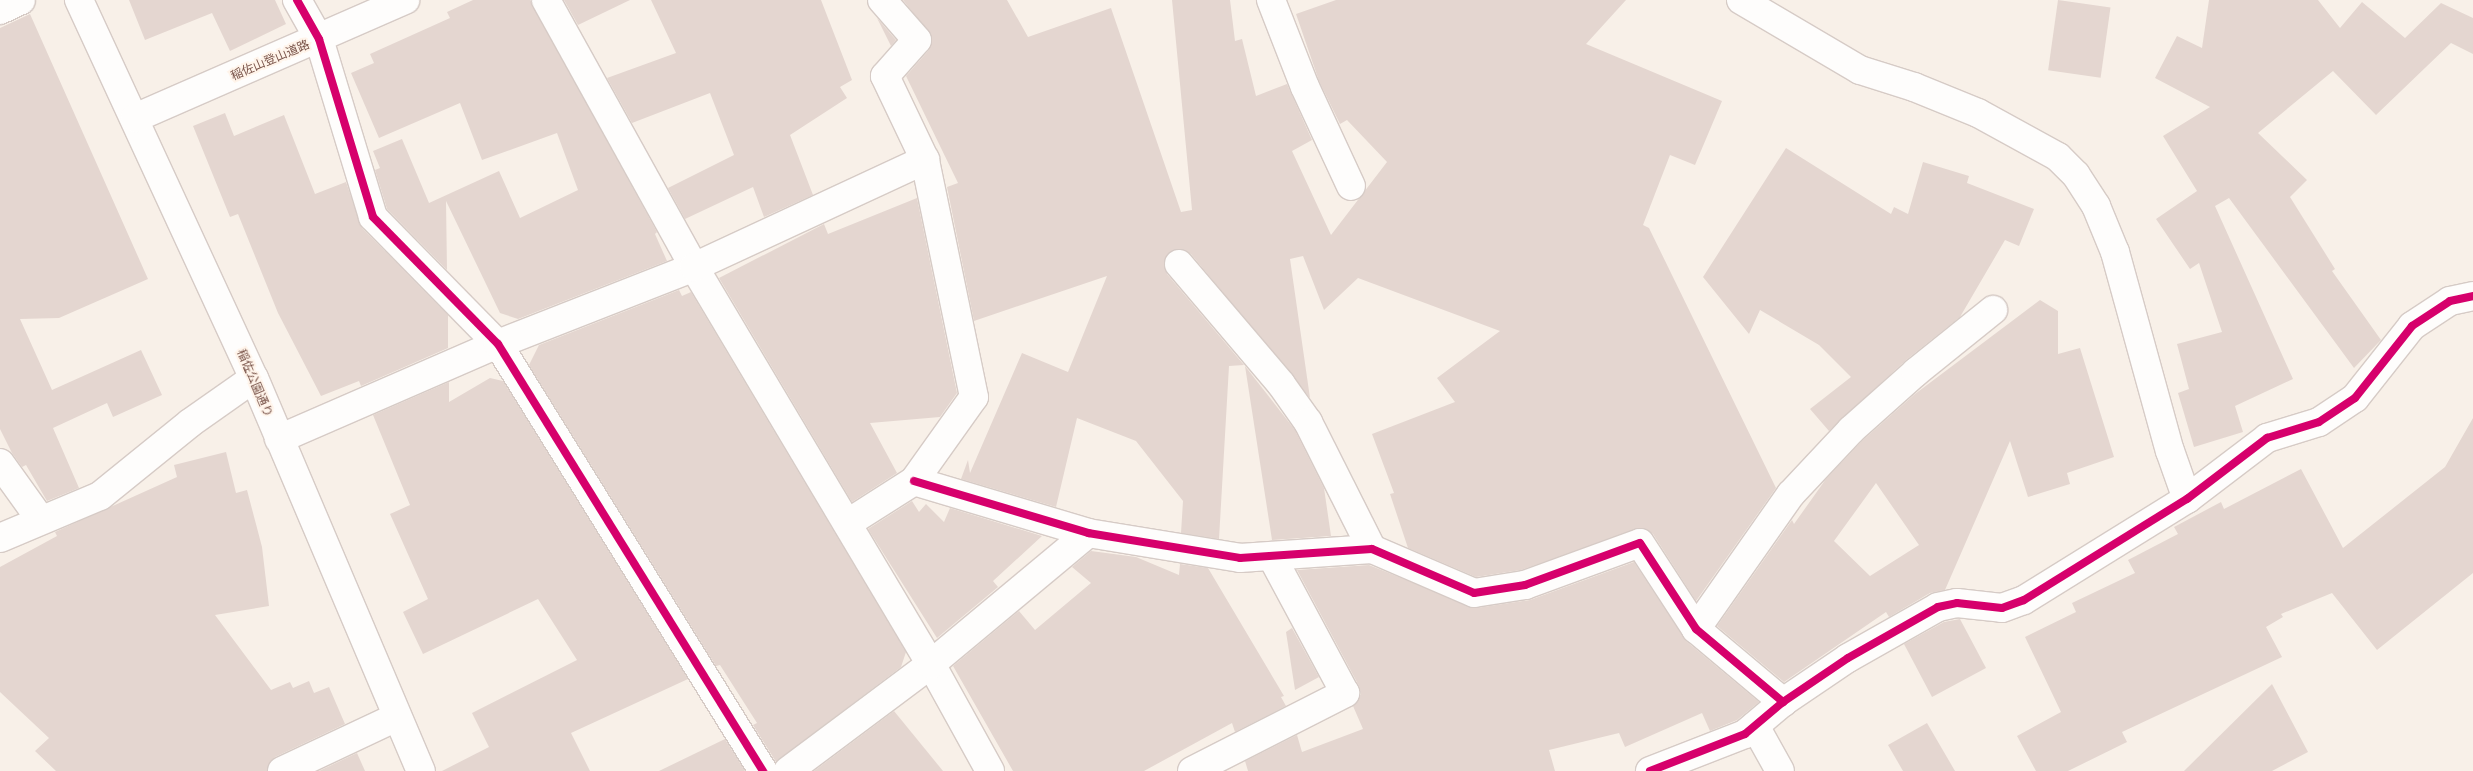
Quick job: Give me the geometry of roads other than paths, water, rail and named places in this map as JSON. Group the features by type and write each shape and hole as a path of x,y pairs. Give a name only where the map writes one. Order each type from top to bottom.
{"street":[{"path":"0,10 21,0"},
{"name":"稲佐公園通り","path":"79,0 254,378 421,771"},
{"path":"297,0 319,39 373,217 498,344 763,771"},
{"name":"稲佐山登山道路","path":"134,118 405,0"},
{"path":"546,0 694,267 931,664 990,771"},
{"path":"848,523 914,481 974,397 925,160 885,76 917,40 882,0"},
{"path":"1271,0 1305,86 1351,186"},
{"path":"1741,0 1860,70 1914,87 1978,113 2058,157 2076,175 2096,206 2115,252 2170,451 2187,499"},
{"path":"279,439 498,344 694,267 925,160"},
{"path":"1179,264 1280,384 1308,422 1372,549"},
{"path":"1650,771 1745,734 1783,702 1848,658 1938,607 1957,603 2002,608 2024,600 2187,499 2267,438 2319,422 2355,398 2412,326 2450,301 2473,296"},
{"path":"1696,629 1791,494 1851,430 1916,372 1993,310"},
{"path":"0,538 100,496 190,423 254,378"},
{"path":"0,463 41,520"},
{"path":"914,481 1088,533 1240,558 1372,549 1474,593 1525,585 1640,543 1696,629 1783,702"},
{"path":"788,771 931,664 1088,533"},
{"path":"1192,771 1345,693 1272,557"},
{"path":"282,771 397,717"},
{"path":"1755,726 1780,771"}]}
